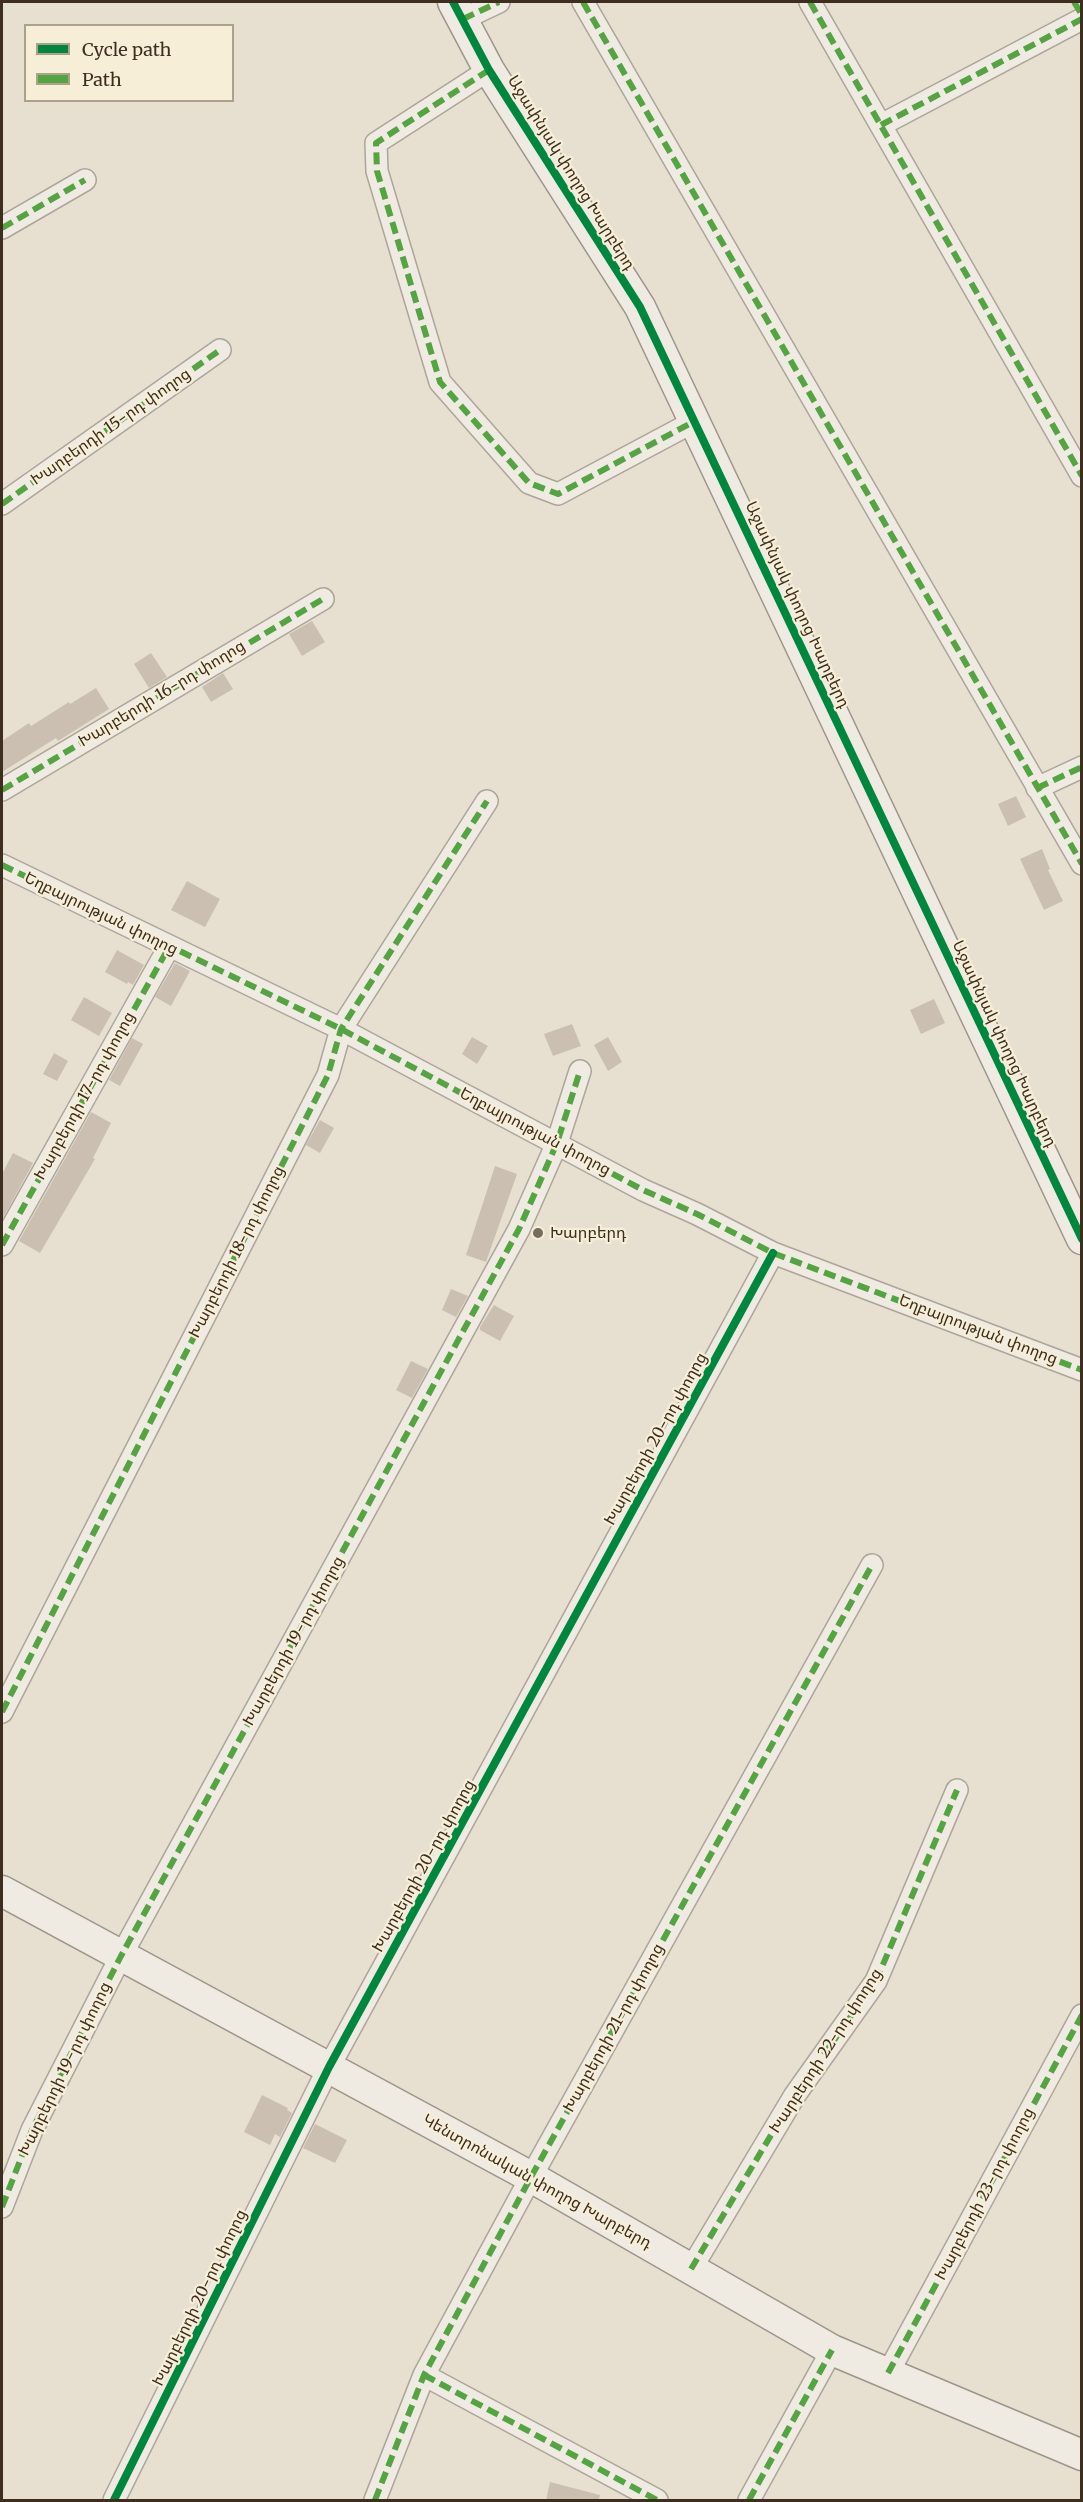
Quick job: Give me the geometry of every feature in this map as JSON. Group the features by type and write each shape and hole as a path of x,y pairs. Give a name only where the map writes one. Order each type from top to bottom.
{"street":[{"path":"458,10 499,2"},
{"path":"583,2 1082,864"},
{"path":"810,2 1082,476"},
{"path":"881,125 1082,17 1074,2"},
{"name":"Աջափնյակ փողոց Խարբերդ","path":"458,10 489,70 640,307 1082,1239"},
{"path":"489,70 376,143 377,171 440,382 529,483 558,494 695,421"},
{"path":"2,228 85,180"},
{"name":"Խարբերդի 15-րդ փողոց","path":"2,504 220,350"},
{"name":"Խարբերդի 16-րդ փողոց","path":"2,790 323,599"},
{"path":"1037,788 1082,767"},
{"name":"Խարբերդի 18-րդ փողոց","path":"2,1712 328,1075 342,1029 487,801"},
{"name":"Եղբայրության փողոց","path":"2,865 342,1029 643,1190 774,1253 1082,1370"},
{"name":"Խարբերդի 17-րդ փողոց","path":"2,1245 169,947"},
{"name":"Խարբերդի 19-րդ փողոց","path":"2,2207 32,2130 121,1956 519,1229 557,1143 580,1071"},
{"name":"Խարբերդի 20-րդ փողոց","path":"114,2500 329,2067 774,1253"},
{"name":"Խարբերդի 21-րդ փողոց","path":"375,2500 424,2375 531,2177 872,1565"},
{"name":"Խարբերդի 22-րդ փողոց","path":"691,2269 795,2095 876,1981 957,1790"},
{"name":"Կենտրոնական փողոց Խարբերդ","path":"2,1891 531,2177 832,2350 1082,2455"},
{"name":"Խարբերդի 23-րդ փողոց","path":"888,2373 1082,2015"},
{"path":"749,2500 832,2350"},
{"path":"424,2375 657,2500"}],"building":[{"path":"312,621 325,642 302,656 289,634"},
{"path":"151,653 167,677 149,688 134,664"},
{"path":"223,673 233,689 211,702 202,687"},
{"path":"96,688 109,709 58,741 56,738 2,772 2,741 29,723 31,726"},
{"path":"1016,796 1026,817 1008,826 998,804"},
{"path":"1042,849 1050,869 1048,870 1063,901 1044,910 1020,859"},
{"path":"187,881 220,899 205,927 171,910"},
{"path":"117,950 144,965 133,985 105,972"},
{"path":"175,963 190,971 171,1006 155,997"},
{"path":"84,997 112,1013 99,1036 71,1020"},
{"path":"934,999 945,1023 921,1034 910,1010"},
{"path":"572,1024 581,1046 553,1056 544,1034"},
{"path":"472,1037 488,1046 477,1064 462,1054"},
{"path":"608,1037 622,1062 608,1071 594,1045"},
{"path":"132,1038 143,1044 120,1086 109,1080"},
{"path":"54,1053 68,1061 57,1081 43,1074"},
{"path":"91,1112 111,1123 93,1158 95,1159 40,1253 19,1241"},
{"path":"320,1120 334,1128 320,1153 306,1145"},
{"path":"13,1153 33,1163 2,1220 2,1174"},
{"path":"495,1166 517,1174 486,1262 466,1255"},
{"path":"451,1289 468,1296 456,1317 442,1310"},
{"path":"494,1305 514,1316 500,1341 480,1330"},
{"path":"411,1361 428,1369 412,1398 396,1390"},
{"path":"262,2095 288,2108 287,2110 292,2113 280,2137 275,2134 270,2145 244,2132"},
{"path":"315,2124 347,2140 335,2163 303,2148"},
{"path":"550,2482 600,2495 599,2500 546,2500"}],"marked path":[{"path":"463,19 499,2"},
{"path":"583,2 1082,864"},
{"path":"810,2 1082,476"},
{"path":"1074,2 1082,15"},
{"path":"881,125 1082,19"},
{"path":"489,70 376,143 377,171 440,382 529,483 558,494 695,421"},
{"path":"2,228 85,180"},
{"path":"2,504 220,350"},
{"path":"2,790 323,599"},
{"path":"1037,788 1082,767"},
{"path":"2,1712 328,1075 341,1029 487,801"},
{"path":"2,865 341,1029 643,1190 697,1214 773,1253 1082,1370"},
{"path":"2,1245 169,947"},
{"path":"2,2207 32,2130 121,1956 519,1229 557,1143 580,1071"},
{"path":"375,2500 424,2375 531,2177 872,1565"},
{"path":"691,2269 795,2095 876,1981 957,1790"},
{"path":"888,2373 1082,2015"},
{"path":"749,2500 832,2350"},
{"path":"424,2375 657,2500"}],"cycle path":[{"path":"453,2 489,70 640,307 1082,1239"},
{"path":"114,2500 329,2067 773,1253"}],"place":[{"name":"Խարբերդ","path":"538,1233"}]}
